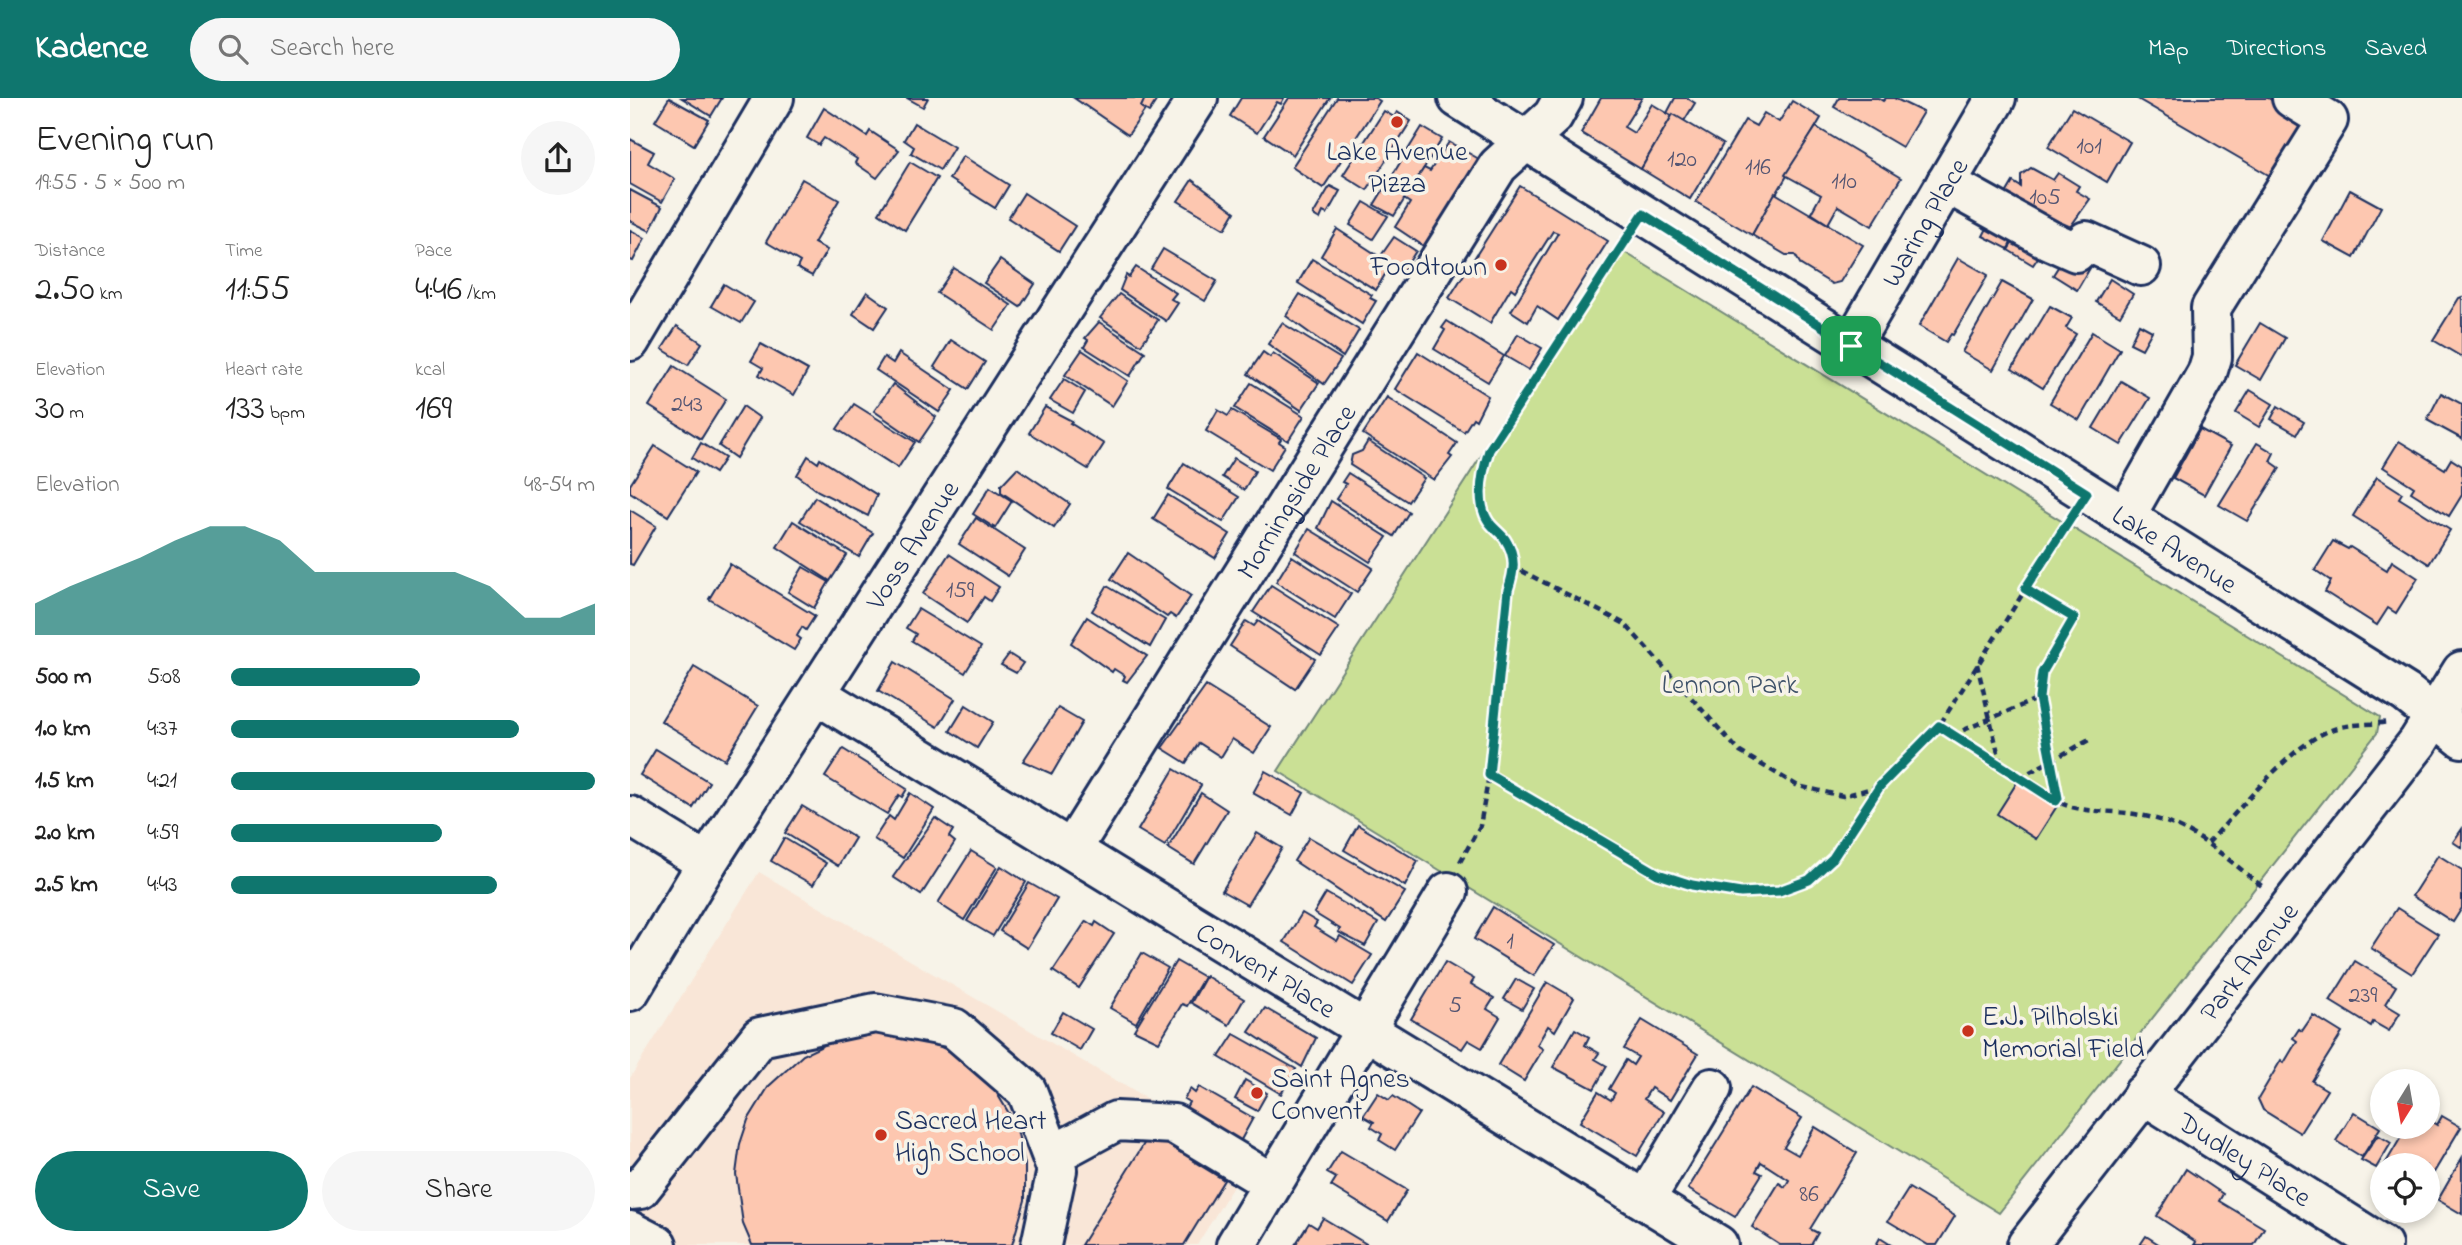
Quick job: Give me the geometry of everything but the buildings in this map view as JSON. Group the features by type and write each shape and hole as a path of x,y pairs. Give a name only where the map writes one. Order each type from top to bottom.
{"street":[{"path":"630,341 774,98"},
{"name":"Voss Avenue","path":"630,991 706,863 1198,98"},
{"name":"Lake Avenue","path":"1458,98 2406,693 2449,728"},
{"name":"Morningside Place","path":"1072,849 1498,166 1553,116 1563,98"},
{"name":"Waring Place","path":"1851,346 1996,98"},
{"path":"2125,517 2207,373 2211,357 2211,308 2328,120 2292,98"},
{"path":"1946,183 2076,252 2087,241 2141,266"},
{"name":"Park Avenue","path":"2028,1245 2143,1094 2449,728 2462,671"},
{"name":"Convent Place","path":"816,694 1718,1245"},
{"path":"630,816 706,863"},
{"path":"1236,1245 1448,892"},
{"path":"630,1190 640,1189 760,1037 875,1013 954,1028 1027,1091 1057,1170 1041,1245"},
{"path":"1645,1200 1712,1088"},
{"name":"Dudley Place","path":"2143,1094 2382,1245"},
{"path":"1053,1155 1116,1121 1174,1124 1272,1183"},
{"path":"630,1231 657,1245"}],"path":[{"path":"1448,892 1480,826 1489,775 1508,590 1516,568 1506,540 1486,518 1481,498 1489,450 1643,214"},
{"path":"1489,775 1658,874 1692,885 1741,893 1779,891 1809,880 1833,858 1880,786 1939,726 2087,493"},
{"path":"1516,568 1625,624 1740,752 1798,786 1843,796 1880,786"},
{"path":"2025,589 2074,618 2042,673 2039,698 2058,798 2056,801"},
{"path":"1977,664 2000,761 1998,764"},
{"path":"1952,735 2039,698"},
{"path":"2208,843 2287,760 2329,730 2351,724 2449,728"},
{"path":"1939,726 2076,811 2139,815 2180,825 2208,843 2254,880"},
{"path":"2019,778 2050,758 2091,739"}],"shaded area":[{"path":"759,872 1250,1159 1197,1245 630,1245 630,1078"}],"green space":[{"name":"Lennon Park","path":"1616,247 2380,717 2377,733 1999,1213 1278,771"}],"place":[{"name":"Lake Avenue Pizza","path":"1397,122"},
{"name":"Foodtown","path":"1501,265"},
{"name":"E.J. Pilholski Memorial Field","path":"1968,1031"},
{"name":"Saint Agnes Convent","path":"1257,1093"},
{"name":"Sacred Heart High School","path":"881,1135"}],"route":[{"path":"1643,214 1851,346 2087,493 2025,589 2074,618 2042,673 2039,698 2058,798 2056,801 1939,726 1880,786 1833,858 1809,880 1779,891 1741,893 1692,885 1658,874 1489,775 1508,590 1516,568 1506,540 1486,518 1481,498 1489,450 1643,214"}]}
